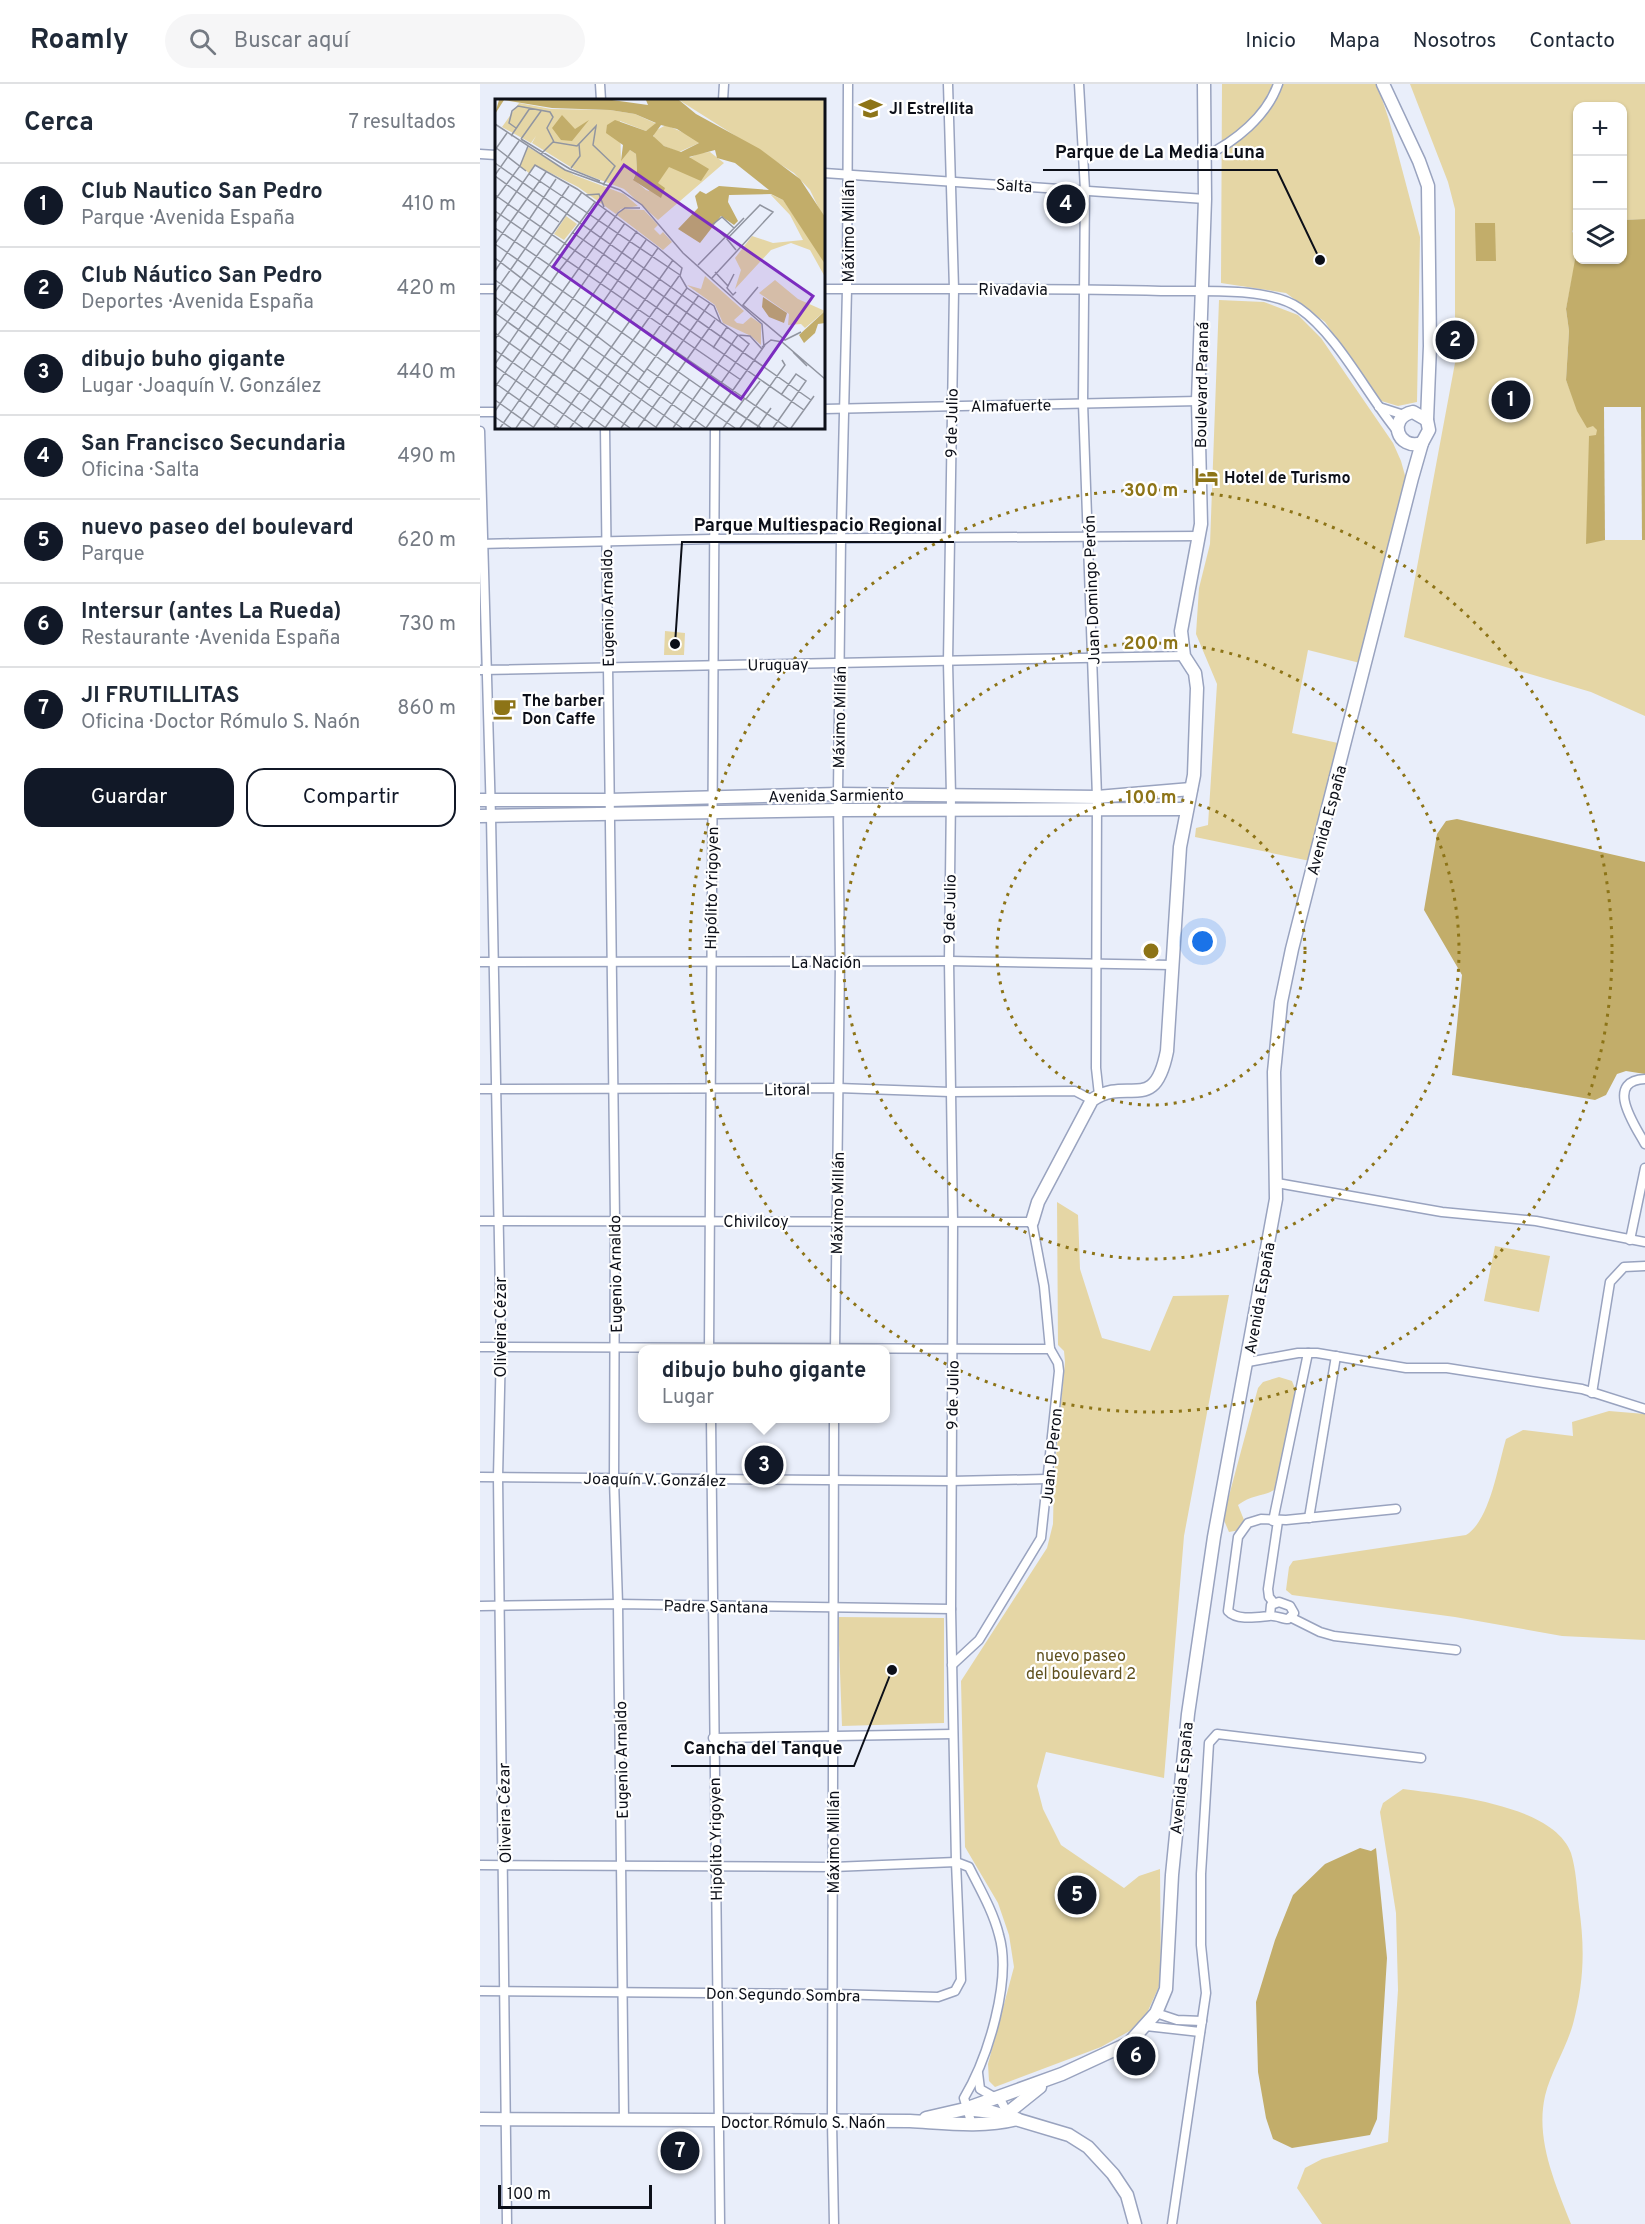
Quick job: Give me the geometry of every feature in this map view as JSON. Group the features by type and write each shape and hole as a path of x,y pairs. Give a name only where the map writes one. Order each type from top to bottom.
{"main road":[{"name":"Boulevard Paraná","path":"1096,1097 1148,1088 1155,1084 1161,1076 1167,1051 1180,848 1194,776 1197,688 1195,674 1184,656 1182,618 1200,536 1198,400 1205,199 1204,84"},
{"name":"Avenida España","path":"966,2109 1062,2074 1129,2043 1156,2013 1168,1975 1172,1875 1190,1696 1214,1537 1248,1362 1277,1184 1274,1072 1281,1002 1292,949 1412,478 1422,443 1429,430 1423,416 1427,401 1430,346 1428,186 1419,160 1383,84"},
{"path":"1422,443 1407,443 1398,432 1398,423 1404,415 1423,416"},
{"name":"Avenida España","path":"1407,443 1412,478"},
{"name":"Avenida Sarmiento","path":"486,816 950,810 1097,803 1191,789"},
{"name":"Avenida Sarmiento","path":"485,800 609,801 838,794 951,795 1186,808"},
{"path":"1032,1222 1038,1202 1096,1097"},
{"name":"Avenida España","path":"1010,2118 1019,2102 1062,2074"},
{"path":"1019,2102 1019,2109 1010,2118 1069,2135 1101,2159 1127,2195 1135,2224"},
{"name":"Doctor Rómulo S. Naón","path":"910,2121 966,2109 1010,2118"},
{"name":"Doctor Rómulo S. Naón","path":"480,2119 718,2122 910,2121 972,2125 1010,2118"}],"street":[{"path":"600,84 601,99"},
{"path":"723,99 724,84"},
{"name":"Máximo Millán","path":"835,1345 840,962 838,794 847,289 848,84"},
{"name":"9 de Julio","path":"948,84 954,289 948,537 951,795 949,961 953,1223 951,1481 953,1734"},
{"name":"Juan Domingo Perón","path":"1080,84 1085,190 1083,403 1097,803 1096,1097"},
{"path":"1205,156 1238,137 1260,114 1278,84"},
{"name":"Salta","path":"825,173 1205,199"},
{"name":"Rivadavia","path":"825,290 1084,289 1267,296 1287,301 1299,308 1328,336 1376,406"},
{"name":"Almafuerte","path":"825,409 1198,400"},
{"path":"1376,406 1393,414 1404,415"},
{"path":"1376,406 1398,432"},
{"name":"Eugenio Arnaldo","path":"605,429 615,1220 614,1480 618,1604 624,2121"},
{"name":"Hipólito Yrigoyen","path":"709,1345 715,429"},
{"name":"Oliveira Cézar","path":"480,431 485,800 494,962 494,1089 501,1347 498,1477 505,1865 507,2224"},
{"path":"481,543 1200,536"},
{"name":"Uruguay","path":"483,670 1184,656"},
{"name":"La Nación","path":"480,962 949,961 1172,965"},
{"path":"1645,1079 1637,1079 1627,1087 1623,1100 1628,1115 1645,1144"},
{"name":"Litoral","path":"480,1089 838,1088 950,1092 1075,1091 1096,1097"},
{"path":"1629,1240 1645,1168"},
{"path":"1277,1184 1442,1212 1536,1221 1645,1242"},
{"name":"Chivilcoy","path":"480,1221 1032,1222"},
{"name":"Juan D Peron","path":"952,1665 979,1640 1036,1550 1045,1521 1047,1479 1059,1371 1058,1363 1050,1349 1044,1286 1032,1222"},
{"path":"1592,1393 1610,1282 1624,1267 1645,1266"},
{"path":"480,1347 638,1347"},
{"path":"890,1348 1050,1349"},
{"path":"1248,1362 1308,1353 1406,1368 1447,1368 1582,1389 1645,1408"},
{"path":"1292,1618 1294,1613 1290,1606 1274,1603 1269,1597 1268,1589 1276,1521 1308,1353"},
{"path":"1309,1518 1336,1356"},
{"name":"Hipólito Yrigoyen","path":"711,1423 711,1606 720,2224"},
{"name":"Máximo Millán","path":"834,1423 832,2122 834,2224"},
{"name":"Joaquín V. González","path":"480,1477 614,1480 1047,1479"},
{"path":"1396,1509 1276,1521 1254,1520 1242,1528 1238,1537 1228,1611 1234,1616 1261,1618 1270,1615 1292,1618 1320,1632 1334,1636 1456,1650"},
{"path":"1270,1615 1268,1611 1274,1603"},
{"name":"Padre Santana","path":"480,1606 618,1604 951,1609"},
{"path":"713,1738 953,1734"},
{"name":"Don Segundo Sombra","path":"480,1991 938,1997 955,1990 960,1980 953,1734"},
{"path":"1172,2224 1206,1993 1201,1945 1201,1874 1211,1738 1217,1734 1421,1758"},
{"path":"480,1865 833,1867 956,1862 969,1867 999,1935 1004,1960 996,2008 978,2073 964,2098 972,2125"},
{"path":"1156,2013 1177,2020 1202,2021"},
{"path":"1146,2026 1200,2032"},
{"path":"978,2073 980,2089 997,2097 1010,2118"}],"green space":[{"path":"1222,84 1377,84 1389,120 1420,237 1417,402 1398,406 1378,400 1325,322 1286,293 1221,283"},
{"path":"1410,84 1645,84 1645,219 1627,220 1627,102 1573,102 1572,231 1573,264 1575,264 1566,309 1569,331 1566,380 1572,395 1645,405 1645,716 1591,692 1404,637 1455,363 1454,360 1445,359 1445,321 1455,320 1455,209 1448,182"},
{"path":"1219,300 1264,302 1298,315 1321,338 1393,443 1406,479 1360,663 1308,650 1292,733 1338,743 1310,861 1195,837 1196,828 1208,825 1217,684 1196,634 1199,588 1210,544"},
{"path":"665,631 685,633 684,655 664,655"},
{"name":"nuevo paseo del boulevard 2","path":"1057,1202 1078,1215 1080,1269 1102,1338 1150,1351 1173,1296 1229,1295 1184,1536 1164,1778 1046,1752 1037,1786 1043,1809 1061,1845 1124,1888 1139,1876 1160,1869 1161,1982 1142,2024 1101,2047 995,2087 989,2081 988,2064 1014,1967 1009,1935 998,1903 965,1847 961,1681 1047,1548 1053,1524 1054,1477 1065,1362 1064,1351 1058,1345"},
{"path":"1495,1246 1550,1256 1539,1312 1484,1301"},
{"path":"1279,1377 1292,1381 1299,1399 1287,1479 1275,1490 1238,1505 1244,1520 1240,1530 1229,1532 1223,1518 1258,1388 1263,1382"},
{"path":"1609,1411 1645,1414 1645,1640 1562,1636 1455,1617 1292,1595 1286,1590 1289,1567 1293,1561 1466,1535 1481,1518 1487,1505 1506,1439 1523,1430 1573,1436 1572,1422"},
{"path":"838,1617 944,1618 944,1723 842,1726"},
{"path":"1403,1789 1471,1799 1522,1813 1543,1823 1560,1836 1571,1853 1582,1937 1581,1980 1573,2024 1545,2096 1543,2129 1549,2162 1571,2224 1322,2224 1297,2188 1305,2168 1322,2159 1388,2142 1398,1990 1396,1913 1380,1812 1383,1803"}],"shaded area":[{"path":"1645,219 1645,540 1605,540 1586,544 1589,436 1596,435 1597,430 1593,426 1587,428 1577,411 1566,380 1569,331 1566,309 1574,264 1627,264 1627,220"},
{"path":"1475,223 1495,223 1496,261 1476,261"},
{"path":"1457,819 1645,862 1645,1074 1626,1071 1617,1074 1606,1095 1595,1100 1452,1075 1462,975 1424,910 1437,834 1446,821"},
{"path":"1360,1848 1371,1851 1376,1848 1387,1958 1377,2119 1370,2135 1292,2148 1273,2139 1266,2118 1258,2072 1256,2002 1275,1940 1293,1895 1325,1864"}],"pier":[{"path":"1604,407 1641,407 1642,540 1605,540"}],"place":[{"name":"JI Estrellita","path":"871,108"},
{"name":"San Francisco Secundaria","path":"1066,204"},
{"name":"Parque de La Media Luna","path":"1320,260"},
{"name":"Club Náutico San Pedro","path":"1455,340"},
{"name":"Club Nautico San Pedro","path":"1511,400"},
{"name":"Hotel de Turismo","path":"1206,477"},
{"name":"Parque Multiespacio Regional","path":"675,644"},
{"name":"The barber Don Caffe","path":"504,709"},
{"name":"dibujo buho gigante","path":"764,1465"},
{"name":"Cancha del Tanque","path":"892,1670"},
{"name":"nuevo paseo del boulevard","path":"1077,1895"},
{"name":"Intersur (antes La Rueda)","path":"1136,2056"},
{"name":"JI FRUTILLITAS","path":"680,2151"}]}
